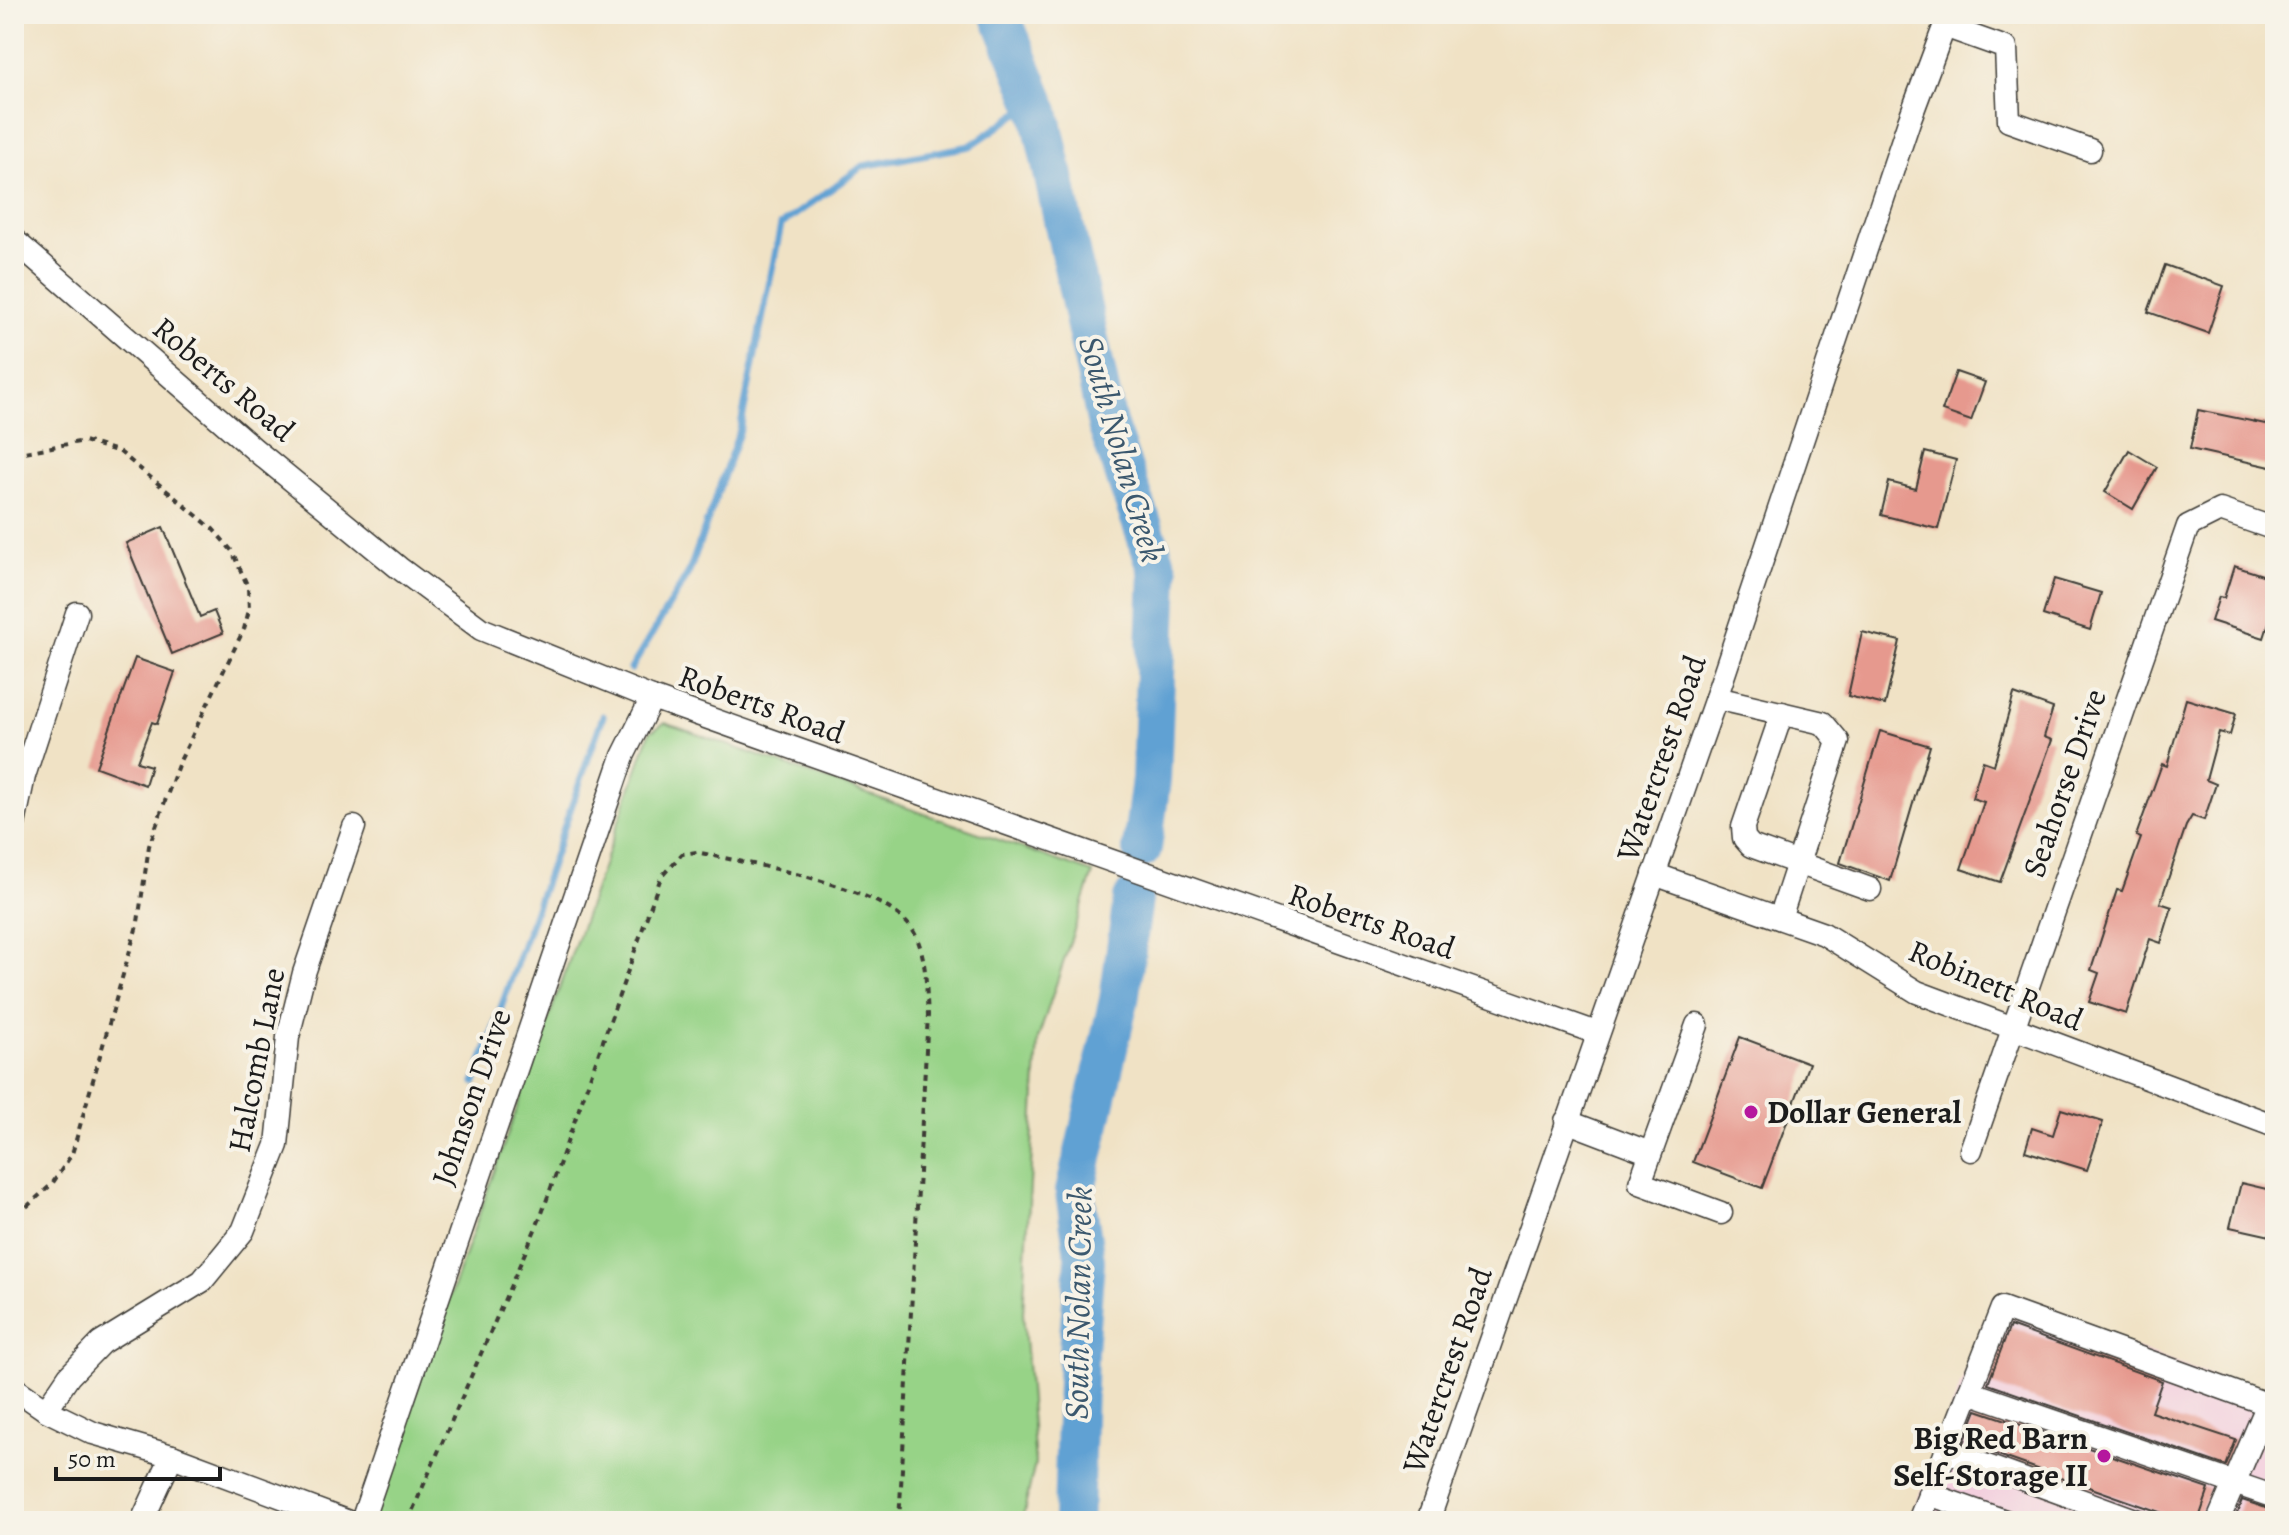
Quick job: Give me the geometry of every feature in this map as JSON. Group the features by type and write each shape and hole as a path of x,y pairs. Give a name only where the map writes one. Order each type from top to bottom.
{"street":[{"path":"1947,20 2006,48 2009,121 2090,150"},
{"name":"Watercrest Road","path":"1428,1521 1716,698 1947,20"},
{"name":"Roberts Road","path":"14,240 254,449 399,568 481,629 652,698 1597,1033"},
{"name":"Seahorse Drive","path":"1971,1150 2188,526 2220,510 2275,529"},
{"path":"14,824 24,776 77,613"},
{"name":"Johnson Drive","path":"362,1521 623,756 652,698"},
{"path":"1716,698 1823,723 1838,741 1780,918"},
{"path":"1782,713 1743,827 1744,838 1751,846 1870,889"},
{"name":"Halcomb Lane","path":"46,1410 69,1376 101,1343 202,1281 243,1231 277,1145 288,1037 304,973 354,827"},
{"name":"Robinett Road","path":"1654,874 1824,934 1917,992 2275,1126"},
{"path":"1697,1025 1640,1183 1721,1213"},
{"path":"1566,1121 1650,1153"},
{"path":"1919,1521 2002,1308 2271,1405 2218,1521"},
{"path":"14,1388 46,1410 93,1433 172,1456 346,1521"},
{"path":"1969,1392 2275,1497"},
{"path":"1946,1451 2138,1521"},
{"path":"142,1521 172,1456"},
{"path":"1929,1494 2005,1521"}],"path":[{"path":"14,454 84,441 120,452 213,529 232,551 248,587 249,610 232,656 178,765 149,846 138,922 72,1154 52,1184 14,1218"},
{"path":"408,1521 541,1216 661,877 682,854 697,852 854,890 898,913 915,934 924,965 928,1015 899,1521"}],"shaded area":[{"name":"Big Red Barn Self-Storage II","path":"1994,1296 2275,1400 2275,1521 1905,1521 1913,1512"}],"green space":[{"path":"665,723 1093,873 1038,1039 1023,1313 1035,1463 1022,1521 370,1521 650,732"}],"building":[{"path":"2165,265 2224,286 2208,333 2148,312"},
{"path":"1956,372 1985,382 1971,421 1942,411"},
{"path":"2198,410 2275,426 2275,468 2190,449"},
{"path":"2129,450 2157,467 2133,509 2105,492"},
{"path":"1925,452 1956,460 1938,529 1881,515 1889,482 1916,489"},
{"path":"163,527 200,617 214,611 223,633 172,654 126,543"},
{"path":"2234,566 2275,579 2275,604 2264,638 2211,621 2219,597 2224,598"},
{"path":"2054,579 2101,593 2090,630 2043,615"},
{"path":"1862,632 1900,641 1885,705 1848,696"},
{"path":"135,658 175,672 157,724 152,722 137,762 151,766 145,785 96,767"},
{"path":"2014,694 2053,708 2044,737 2052,740 2000,882 1961,869 1984,802 1972,798 1983,761 1994,765"},
{"path":"2186,699 2236,714 2230,735 2219,732 2206,780 2216,784 2204,820 2192,816 2186,826 2160,903 2172,907 2161,943 2150,939 2126,1014 2089,1002 2099,973 2091,970 2117,890 2122,891 2141,838 2136,836 2162,764 2167,766"},
{"path":"1880,731 1930,746 1890,881 1840,863"},
{"name":"Dollar General","path":"1740,1037 1809,1063 1762,1188 1693,1162"},
{"path":"2061,1109 2103,1122 2087,1170 2025,1151 2032,1128 2053,1135"},
{"path":"2241,1183 2275,1191 2275,1237 2230,1227"},
{"path":"2010,1326 2162,1381 2151,1412 2236,1440 2226,1466 1988,1384"},
{"path":"1977,1410 2209,1489 2198,1521 2185,1521 1964,1443"},
{"path":"2242,1500 2275,1511 2275,1521 2234,1521"}],"waterway":[{"name":"South Nolan Creek","path":"1000,14 1040,112 1107,424 1159,572 1151,780 1142,848"},
{"path":"631,669 689,572 740,430 781,225 863,166 970,146 1036,101"},
{"path":"475,1082 603,716"},
{"name":"South Nolan Creek","path":"1073,1521 1078,1350 1085,1261 1075,1192 1119,1000 1133,899"}],"place":[{"name":"Dollar General","path":"1751,1112"},
{"name":"Big Red Barn Self-Storage II","path":"2104,1456"}]}
